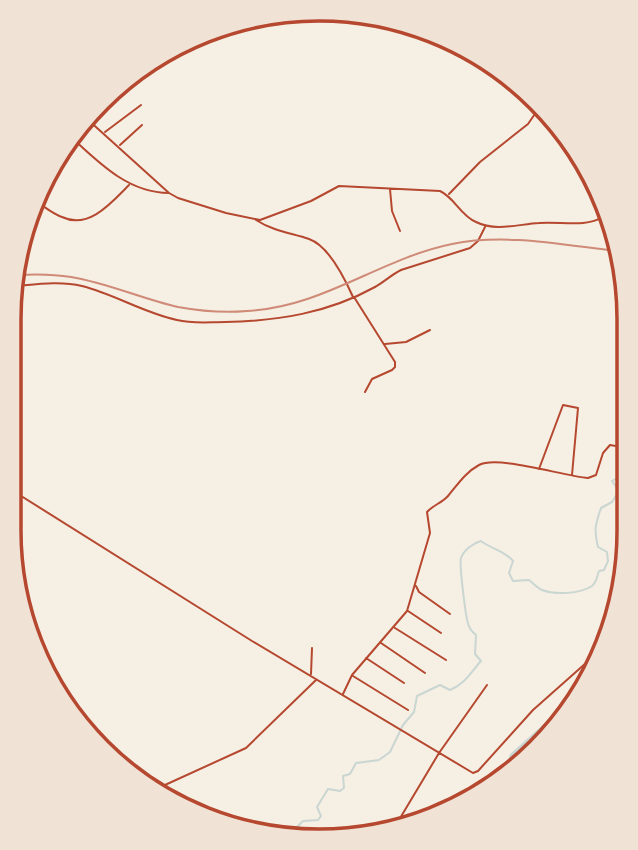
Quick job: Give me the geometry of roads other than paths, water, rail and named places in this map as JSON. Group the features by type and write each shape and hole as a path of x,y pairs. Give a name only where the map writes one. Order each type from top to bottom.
{"street":[{"path":"104,133 142,105"},
{"path":"449,195 480,162 528,124 535,114"},
{"path":"94,124 168,193"},
{"path":"119,145 142,125"},
{"path":"78,144 116,176 130,184 168,193 226,214 255,220 272,229 316,243 342,273 353,297 395,362 392,370 372,379 365,392"},
{"path":"44,206 60,217 77,220 101,212 130,184"},
{"path":"255,220 312,201 339,186 440,191 449,195 467,217 485,226 516,227 538,223 590,222 599,218"},
{"path":"390,188 392,211 400,231"},
{"path":"23,286 83,286 176,320 202,323 288,318 353,297 376,287 401,270 470,248 478,241 485,226"},
{"path":"384,345 406,342 430,330"},
{"path":"538,470 563,405 578,408 572,477"},
{"path":"343,695 352,675 407,611 430,533 427,512 447,498 460,480 482,463 491,462 588,478 596,475 603,453 610,445 617,446"},
{"path":"21,496 252,641 475,773 533,710 586,663"},
{"path":"416,585 419,593 450,614"},
{"path":"407,611 441,633"},
{"path":"394,627 446,660"},
{"path":"380,642 425,673"},
{"path":"311,675 313,648"},
{"path":"365,658 404,683"},
{"path":"352,675 408,710"},
{"path":"164,785 246,748 317,679"},
{"path":"400,818 439,753 487,685"}],"waterway":[{"path":"617,478 612,481 617,488"},
{"path":"296,828 303,821 318,820 321,816 317,807 328,789 340,791 344,788 343,776 350,774 356,763 379,760 390,752 403,725 414,712 417,696 440,685 450,690 464,681 481,661 475,654 476,635 469,627 462,581 461,558 467,550 481,541 506,554 513,561 509,573 513,581 529,580 540,589 554,593 587,589 594,584 599,571 604,570 608,561 607,552 598,547 596,523 601,508 612,502 617,494"},
{"path":"513,757 535,737"}],"railway":[{"path":"25,275 71,277 178,307 239,312 275,308 301,301 400,260 452,244 513,240 609,250"}]}
